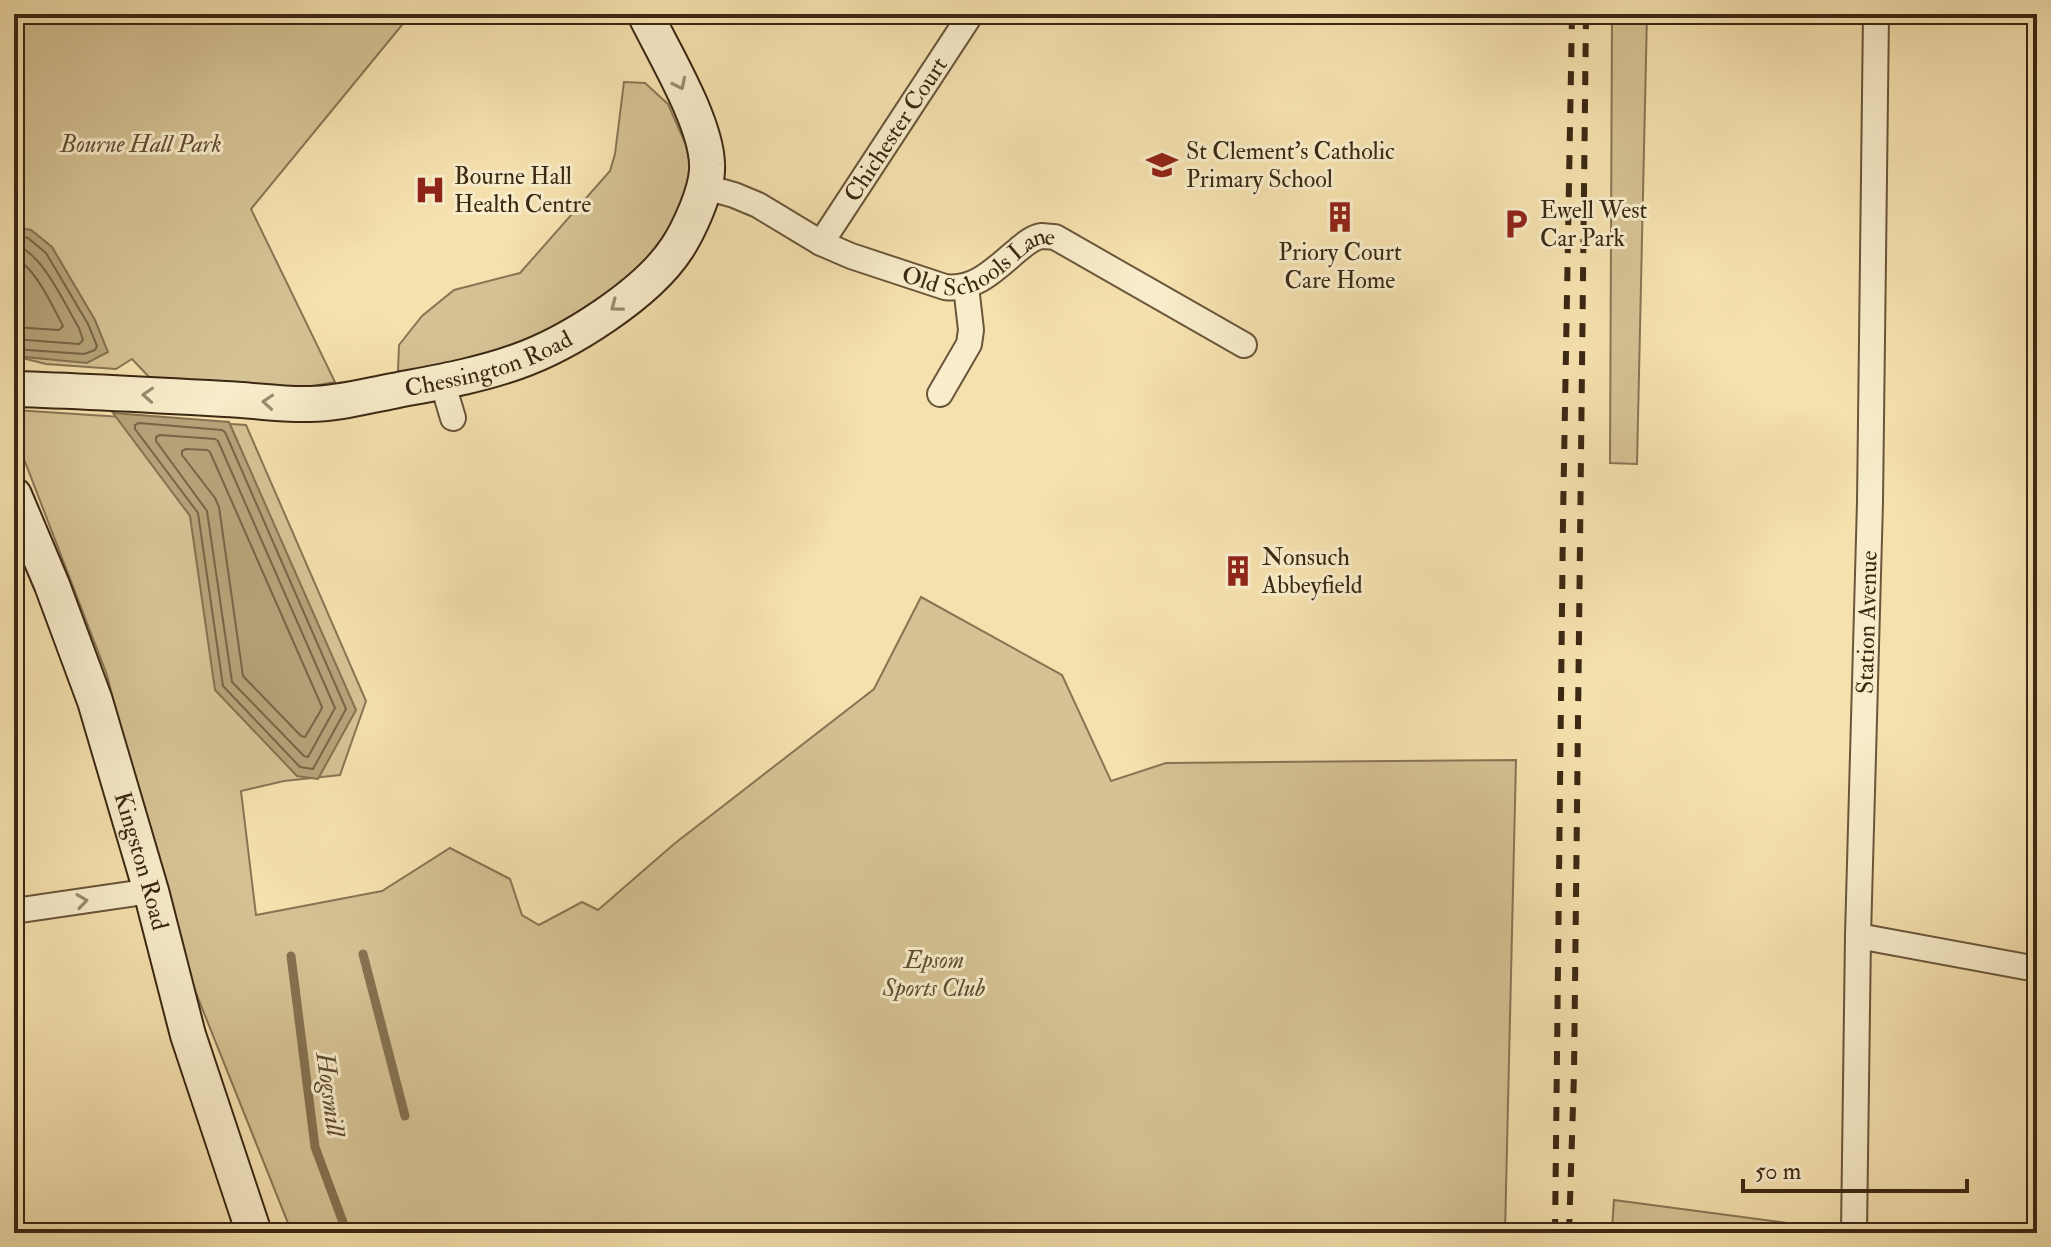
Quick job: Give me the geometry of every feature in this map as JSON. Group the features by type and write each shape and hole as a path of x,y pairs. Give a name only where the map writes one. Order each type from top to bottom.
{"main road":[{"name":"Chessington Road","path":"14,389 311,405 442,381 516,362 584,328 646,283 676,249 688,230 705,187 707,164 704,143 694,114 645,14"},
{"name":"Kingston Road","path":"14,495 52,585 95,701 151,891 188,1035 254,1233"}],"street":[{"name":"Chichester Court","path":"821,243 971,14"},
{"name":"Station Avenue","path":"1854,1232 1858,936 1870,502 1876,14"},
{"name":"Old Schools Lane","path":"705,187 758,205 821,243 851,256 945,287 966,286 981,279 1028,242 1042,236 1055,237 1244,345"},
{"path":"940,394 969,344 971,330 966,286"},
{"path":"442,381 453,418"},
{"path":"14,911 151,891"},
{"path":"1858,936 2037,969"}],"green space":[{"name":"Bourne Hall Park","path":"14,14 411,14 251,209 335,382 274,393 150,378 132,359 116,369 46,364 14,356"},
{"path":"1612,14 1647,14 1637,464 1610,463"},
{"path":"624,82 645,83 668,104 686,145 692,175 683,204 663,242 637,275 580,320 524,344 404,376 398,370 399,345 422,316 454,290 520,273 610,171"},
{"name":"Epsom Sports Club","path":"14,410 246,425 366,701 340,775 284,781 241,791 256,915 382,891 450,848 510,879 522,915 539,925 582,902 598,910 674,844 874,689 921,597 1062,675 1111,781 1166,763 1516,760 1505,1233 292,1233 174,938 107,675 14,433"},
{"path":"1614,1200 1863,1233 1582,1233 1582,1225 1612,1229"}],"water":[{"path":"14,227 31,230 52,247 95,320 108,352 87,363 14,356"},
{"path":"113,413 229,422 356,710 318,779 297,776 215,690 190,516"}],"waterway":[{"path":"363,954 405,1116"},
{"name":"Hogsmill","path":"291,956 315,1147 347,1233"}],"railway":[{"path":"1555,1233 1572,14"},
{"path":"1569,1233 1574,1074 1586,14"}],"place":[{"name":"St Clement's Catholic Primary School","path":"1162,165"},
{"name":"Bourne Hall Health Centre","path":"430,190"},
{"name":"Priory Court Care Home","path":"1340,217"},
{"name":"Ewell West Car Park","path":"1516,224"},
{"name":"Nonsuch Abbeyfield","path":"1238,571"}]}
